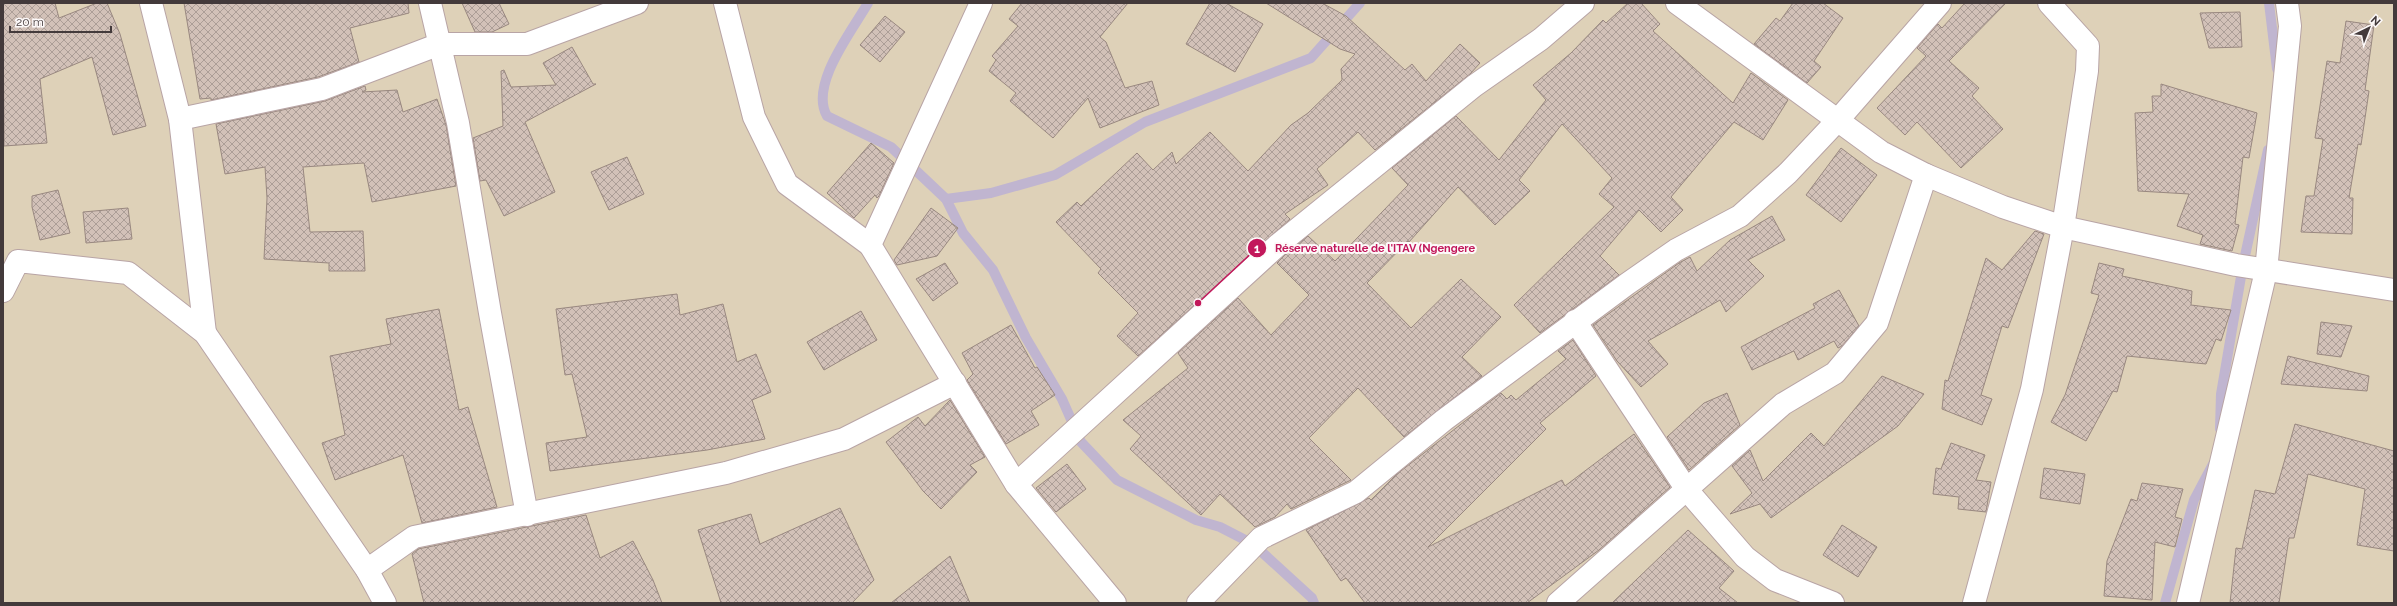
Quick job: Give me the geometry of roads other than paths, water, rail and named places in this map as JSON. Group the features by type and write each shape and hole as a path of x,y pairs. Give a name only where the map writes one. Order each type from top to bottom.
{"street":[{"path":"151,3 180,119 205,333"},
{"path":"430,3 458,123 490,313 527,514"},
{"path":"180,119 322,89 440,44 527,44 637,3"},
{"path":"725,3 754,117 788,184 870,246 1016,484 1115,603"},
{"path":"870,246 981,3"},
{"path":"1016,484 1279,244 1474,86 1541,39 1583,3"},
{"path":"1677,3 1837,122 1881,152 1926,174 2002,207 2063,227 2266,271 2394,290"},
{"path":"1198,603 1261,538 1356,492 1444,420 1575,321 1676,250 1740,216 1788,172 1837,122 1940,3"},
{"path":"1974,603 2032,389 2063,227 2087,71 2088,46 2049,3"},
{"path":"2188,603 2266,271 2290,26 2287,3"},
{"path":"1558,603 1784,404 1835,373 1877,323 1926,174"},
{"path":"3,291 10,257 128,273 205,333 367,570 385,603"},
{"path":"1575,321 1687,490 1745,557 1775,580 1833,603"},
{"path":"367,570 414,537 726,473 844,439 955,383"}],"waterway":[{"path":"868,3 843,43 828,74 824,89 823,103 827,116 891,147 946,199 963,233 993,270 1026,338 1062,399 1081,442 1117,480 1196,520 1220,527 1253,544 1312,598 1314,603"},
{"path":"946,199 991,193 1055,175 1145,122 1311,58 1360,3"},
{"path":"2269,3 2277,69"},
{"path":"2220,429 2221,394 2243,265 2268,150"},
{"path":"2165,603 2194,500 2213,464"}],"place":[{"name":"Réserve naturelle de l'ITAV (Ngengere","path":"1198,303"}]}
